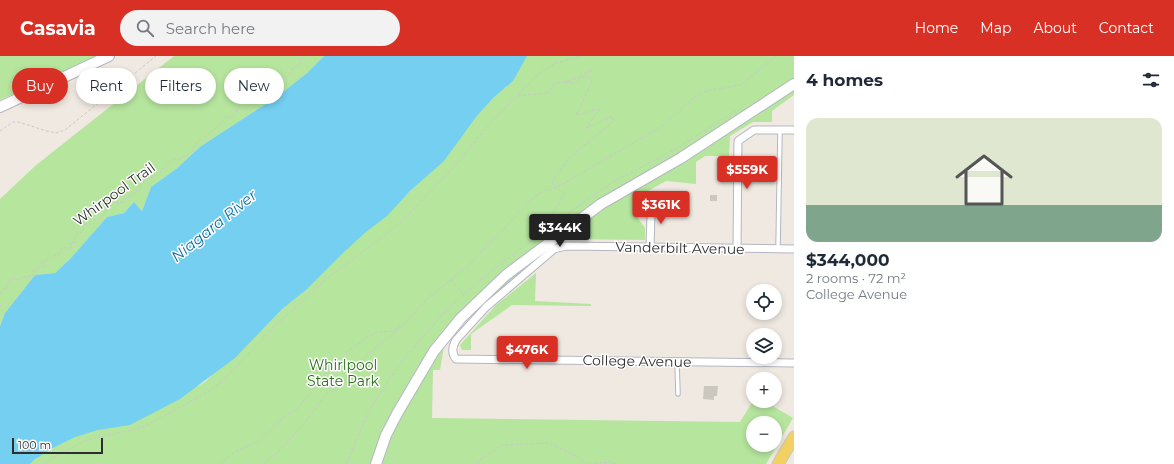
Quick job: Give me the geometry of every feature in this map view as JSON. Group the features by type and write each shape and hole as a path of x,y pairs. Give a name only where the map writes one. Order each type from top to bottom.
{"main road":[{"path":"0,106 108,56"},
{"path":"376,464 386,435 434,351 461,318 506,275 601,204 681,158 794,84"},
{"path":"778,464 794,436"}],"street":[{"path":"737,249 738,141 754,130 794,130"},
{"path":"648,208 651,214 650,247"},
{"name":"Vanderbilt Avenue","path":"566,246 794,249"},
{"name":"College Avenue","path":"566,246 554,249 486,307 452,346 453,355 456,359 794,363"}],"lane":[{"path":"778,249 780,130"},
{"path":"677,362 678,394"}],"path":[{"path":"0,131 12,122 18,122 56,133 65,130 156,56"},
{"name":"Whirpool Trail","path":"0,294 2,289 6,290 13,278 19,280 22,277 34,275 33,271 44,266 42,262 60,253 62,248 72,248 70,243 75,242 77,233 81,233 87,224 102,217 112,203 123,202 133,195 144,181 158,175 173,159 179,159 192,152 194,145 220,125 226,116 232,118 243,100 256,91 268,86 273,78 280,80 290,74 294,67 299,66 304,56"},
{"path":"44,464 54,456 87,440 145,426 208,392 221,382 278,323 330,276 386,234 402,220 453,168 486,128 533,78 556,63 582,56"},
{"path":"263,464 278,452 304,424 327,394 340,385 359,362 404,325 427,299 468,266 533,198 544,190 556,188 664,125 692,99 706,91 741,85 776,56"},
{"path":"566,82 592,70"},
{"path":"517,96 548,93 552,86 556,83 572,83 579,81 578,77"},
{"path":"556,222 553,213 565,193 556,188 552,182 568,159 614,121 612,116 585,129 600,109 576,115 592,82 588,77 578,77"},
{"path":"451,280 463,295"},
{"path":"0,304 2,312 0,312"},
{"path":"220,464 236,451 259,441 282,419 299,406 335,362 351,349 369,336 379,332 392,331 404,325"},
{"path":"478,464 479,460 502,445 548,443 575,455 588,464 612,462 617,464"}],"green space":[{"path":"0,56 98,56 68,69 68,68 12,68 12,95 0,100"},
{"path":"174,56 324,56 307,73 284,91 284,68 224,68 224,104 266,104 201,146 176,169 151,187 142,211 134,202 124,213 107,217 70,259 55,273 35,275 5,313 0,326 0,199 35,166 113,104 137,104 137,85 145,79 145,104 216,104 216,68 159,68"},
{"name":"Whirlpool State Park","path":"524,56 794,56 794,95 772,111 772,122 753,122 730,136 729,156 705,156 696,162 696,184 666,181 637,197 633,211 645,228 645,240 562,239 476,310 444,346 440,370 433,370 432,418 740,422 749,408 776,408 793,418 782,437 782,416 746,416 746,452 773,452 766,464 23,464 36,459 44,449 86,429 139,418 205,382 244,345 259,320 389,211 439,164 486,91 506,88 509,68"},
{"path":"536,273 535,301 591,304 591,306 512,305 471,334 471,350 462,350 460,345 496,305"}],"water":[{"name":"Niagara River","path":"324,56 527,56 513,81 493,98 476,117 444,161 410,191 387,216 367,231 344,252 306,290 282,309 235,358 180,399 130,425 98,430 75,437 51,449 30,464 0,464 0,326 5,313 35,275 55,273 70,259 107,217 124,213 134,202 142,211 151,187 176,169 201,146 266,104 284,104 284,91 307,73"}],"building":[{"path":"710,195 717,195 717,201 710,201"},
{"path":"704,386 718,386 717,396 714,396 714,400 703,399"}]}
